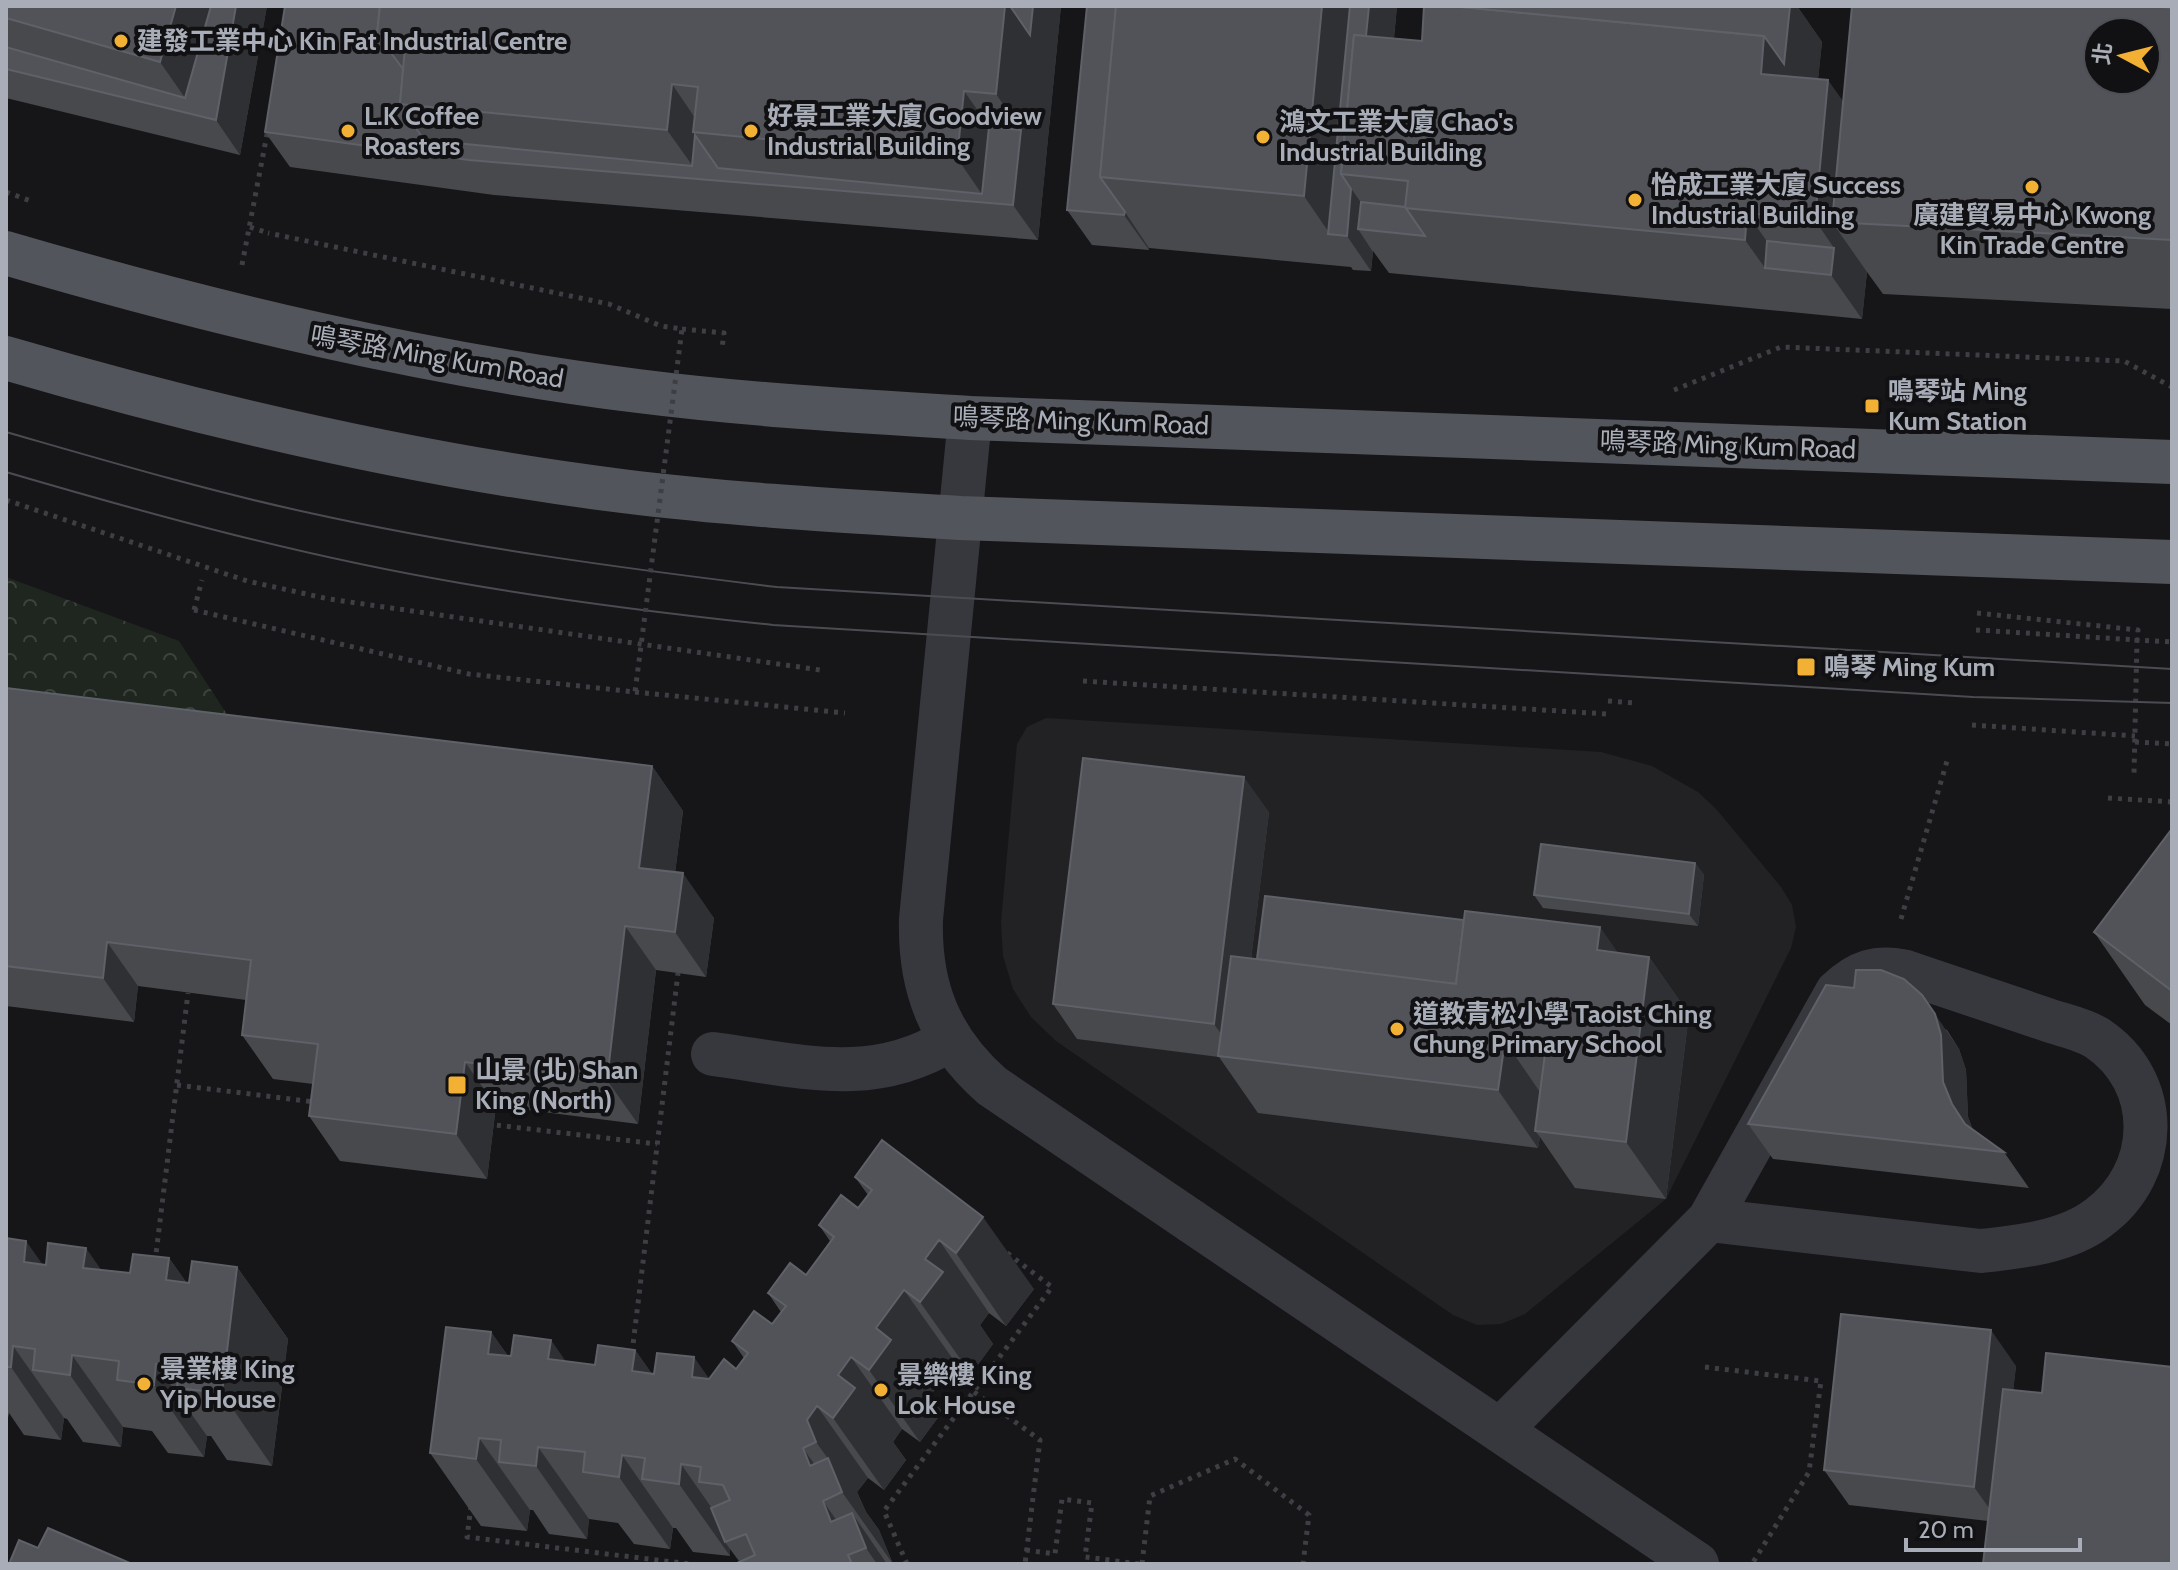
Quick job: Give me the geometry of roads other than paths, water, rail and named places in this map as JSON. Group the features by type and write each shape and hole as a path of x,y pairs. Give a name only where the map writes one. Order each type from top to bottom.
{"main road":[{"name":"鳴琴路 Ming Kum Road","path":"6,253 148,295 310,335 473,367 638,391 803,408 970,418 2172,462"},
{"path":"6,358 242,422 454,466 637,492 791,508 960,518 2172,562"}],"lane":[{"path":"970,418 920,950 934,1012 949,1040 968,1065 992,1086 1697,1564"},
{"path":"1501,1429 1709,1220 1837,992 1851,979 1868,971 1888,968 1906,972 2095,1037 2123,1061 2141,1092 2147,1128 2142,1165 2123,1197 2096,1221 2059,1236 2021,1247 1981,1251 1709,1220"},
{"path":"713,1054 843,1070 871,1070 925,1055 949,1040"}],"tram line":[{"path":"6,432 196,485 368,525 542,556 777,587 2172,669"},
{"path":"6,472 232,534 402,573 655,612 773,625 1973,697 2172,703"}],"place":[{"name":"建發工業中心 Kin Fat Industrial Centre","path":"121,41"},
{"name":"L.K Coffee Roasters","path":"348,131"},
{"name":"好景工業大廈 Goodview Industrial Building","path":"751,131"},
{"name":"鴻文工業大廈 Chao's Industrial Building","path":"1263,137"},
{"name":"廣建貿易中心 Kwong Kin Trade Centre","path":"2032,187"},
{"name":"怡成工業大廈 Success Industrial Building","path":"1635,200"},
{"name":"鳴琴站 Ming Kum Station","path":"1872,406"},
{"name":"鳴琴 Ming Kum","path":"1806,667"},
{"name":"道教青松小學 Taoist Ching Chung Primary School","path":"1397,1029"},
{"name":"山景 (北) Shan King (North)","path":"457,1085"},
{"name":"景業樓 King Yip House","path":"144,1384"},
{"name":"景樂樓 King Lok House","path":"881,1390"}]}
